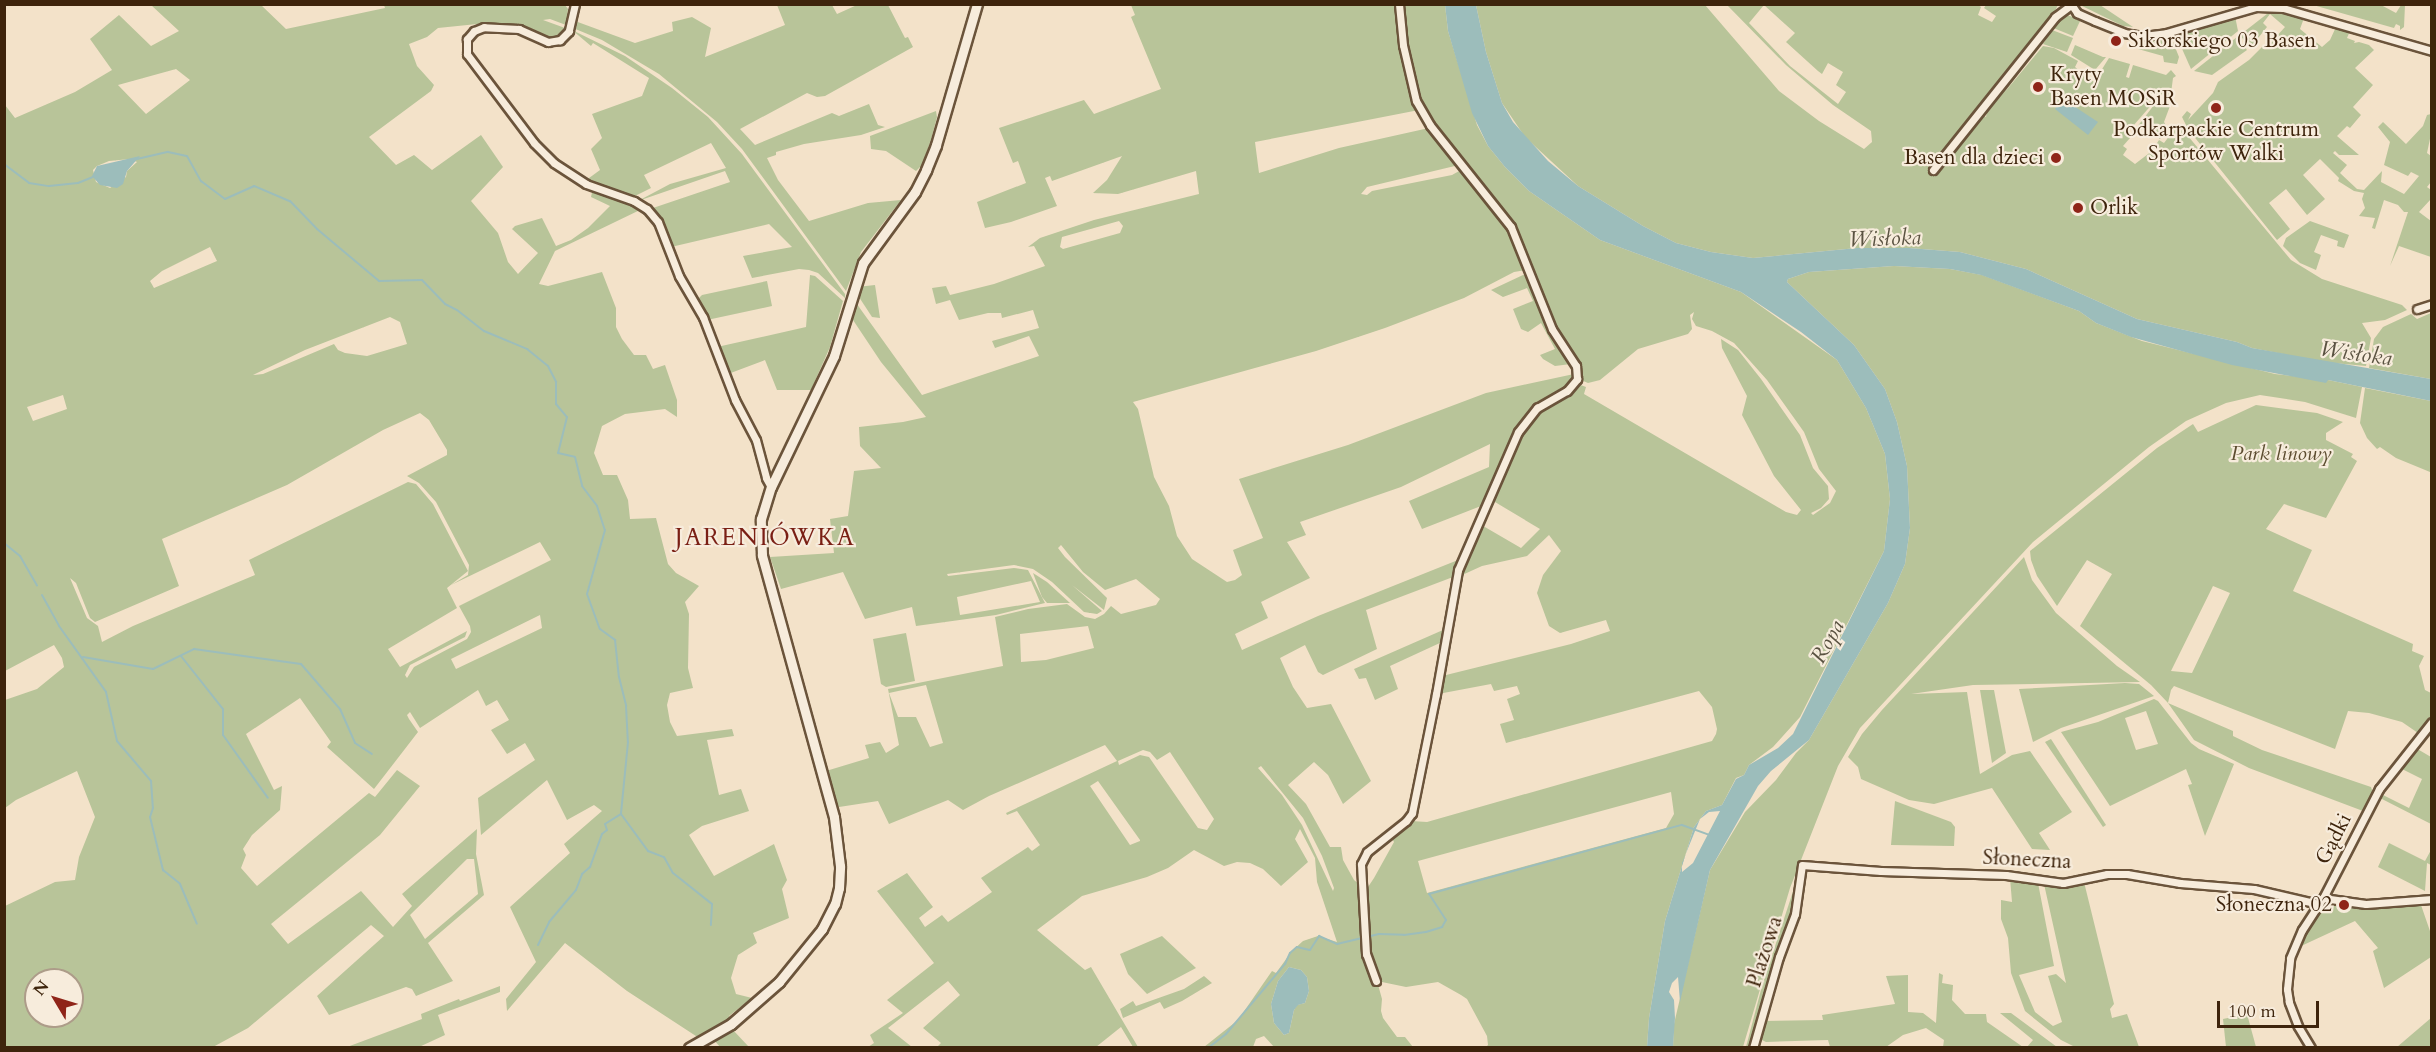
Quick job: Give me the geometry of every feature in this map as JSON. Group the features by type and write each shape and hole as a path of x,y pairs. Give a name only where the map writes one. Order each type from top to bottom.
{"street":[{"path":"575,4 569,31 560,40 545,41 519,29 484,27 474,31 467,39 467,54 534,143 554,163 586,184 634,201 647,209 658,222 680,276 703,317 735,400 756,440 771,487"},
{"path":"689,1047 731,1024 779,982 822,929 835,904 839,888 834,817 762,555 760,519 771,487 834,356 862,263 915,192 926,170 977,4"},
{"path":"1376,981 1366,954 1361,864 1367,852 1381,838 1407,821 1412,813 1458,570 1518,432 1537,408 1567,391 1577,379 1576,366 1552,328 1510,227 1430,125 1416,101 1403,45 1399,4"},
{"path":"1933,170 2055,17 2071,4 2077,13 2115,30 2146,36 2166,33 2256,7 2283,8 2432,51"},
{"path":"2417,309 2432,304"},
{"name":"Gądki","path":"2311,1047 2293,1016 2287,989 2287,974 2302,930 2321,901 2379,789 2432,722"},
{"name":"Słoneczna","path":"1802,865 1881,871 2006,875 2063,883 2107,874 2127,874 2180,884 2254,889 2321,901 2366,904 2432,899"},
{"name":"Plażowa","path":"1753,1047 1779,957 1795,914 1802,865"}],"green space":[{"path":"151,5 261,5 286,29 385,8 384,5 565,5 568,9 566,25 550,19 543,20 565,28 554,38 544,37 514,24 487,23 438,28 427,37 409,44 417,66 434,85 431,91 369,137 396,165 414,155 432,170 481,135 503,167 471,201 498,233 508,262 518,274 538,253 512,229 515,226 542,218 556,246 571,240 588,228 610,206 591,197 593,188 642,209 555,251 539,284 548,286 602,272 616,308 616,327 622,339 634,355 646,355 653,369 665,365 677,400 677,417 665,409 625,414 602,426 594,453 603,475 617,475 628,500 630,519 656,518 668,564 676,573 699,586 685,602 689,614 688,668 693,688 670,693 667,705 670,722 677,736 732,729 734,736 707,740 719,795 741,789 749,811 702,826 689,835 714,876 774,844 787,880 782,889 789,918 753,933 757,943 738,955 731,978 736,994 752,998 729,1016 730,1020 699,1038 627,991 565,943 507,1011 506,999 536,962 510,907 570,853 564,844 602,811 594,805 567,820 547,780 481,835 478,798 535,760 525,743 507,754 491,730 509,720 497,700 486,706 478,690 420,728 410,712 407,715 418,732 374,789 327,747 331,742 300,698 246,734 274,790 282,786 280,810 252,835 243,849 246,855 241,868 257,886 369,793 375,797 397,770 420,786 380,835 271,924 288,944 361,891 393,927 412,906 402,894 477,829 476,854 484,895 428,943 453,981 416,996 412,989 406,987 329,1015 317,996 384,936 371,925 248,1028 213,1047 5,1047 5,906 55,882 75,880 79,857 95,817 77,771 16,800 5,808 5,700 37,689 64,667 62,658 54,645 5,671 5,105 15,118 75,92 112,70 90,39 119,15 151,46 179,31","holes":["176,69 190,80 146,114 118,85","130,159 137,162 127,171 126,177 110,188 96,182 93,170 109,161","210,247 217,261 154,288 150,281 162,271","390,317 400,322 407,344 367,356 345,353 338,350 334,344 263,374 253,375 305,350","63,395 67,409 33,421 27,407","420,413 429,420 447,450 447,455 407,476 419,483 436,502 469,565 468,575 451,585 540,542 551,560 459,606 470,626 471,632 467,639 414,667 407,678 405,675 410,665 465,637 467,631 400,667 388,649 457,608 447,588 468,571 433,504 416,484 408,482 249,560 255,575 133,626 102,642 98,626 87,618 70,578 76,583 90,618 95,622 179,586 162,539 287,485 383,430","540,615 542,628 456,669 451,659","467,859 474,859 478,894 425,939 410,915"]},
{"path":"777,5 832,5 837,14 857,5 888,5 905,38 908,37 913,47 825,96 817,97 807,93 740,129 755,145 832,113 839,116 869,104 878,125 885,127 861,135 804,144 776,152 776,155 767,158 778,180 809,221 868,203 901,200 861,252 846,291 742,149 717,122 659,74 602,40 573,28 575,21 635,43 673,31 672,22 692,17 711,28 705,57 785,25"},
{"path":"1131,5 1397,5 1410,89 1419,110 1255,142 1259,173 1339,148 1429,128 1459,165 1367,187 1361,194 1367,195 1372,191 1452,175 1461,170 1507,227 1526,270 1514,272 1464,298 1385,328 1316,351 1133,402 1138,409 1154,477 1169,506 1177,536 1192,559 1227,582 1242,575 1233,550 1263,538 1239,479 1348,445 1486,393 1574,374 1570,385 1538,403 1526,416 1508,447 1481,506 1422,529 1409,501 1489,467 1490,444 1401,487 1300,522 1306,535 1287,542 1310,578 1261,602 1268,618 1235,634 1242,650 1318,616 1458,560 1453,577 1366,610 1377,649 1323,675 1318,672 1305,645 1280,658 1293,687 1307,708 1331,704 1371,781 1343,804 1328,775 1314,762 1288,785 1306,804 1330,847 1341,847 1343,860 1354,880 1360,885 1364,931 1366,931 1363,885 1368,887 1394,842 1390,835 1411,821 1427,822 1712,741 1716,734 1712,707 1699,691 1506,743 1500,724 1514,720 1507,699 1520,694 1517,686 1494,691 1491,684 1438,694 1442,676 1571,644 1610,631 1606,620 1560,633 1549,626 1537,593 1543,575 1561,551 1549,535 1527,556 1482,566 1460,576 1464,558 1478,523 1521,548 1540,529 1490,499 1526,424 1534,413 1549,402 1574,391 1578,384 1586,387 1584,394 1786,512 1797,515 1801,510 1774,476 1742,415 1747,396 1722,348 1721,339 1738,350 1761,379 1800,435 1813,468 1828,486 1829,499 1821,508 1811,513 1813,515 1830,503 1836,491 1819,469 1804,432 1767,380 1734,343 1712,331 1696,326 1692,319 1694,312 1690,315 1692,329 1688,334 1638,349 1600,380 1588,383 1581,380 1578,364 1555,327 1511,223 1452,152 1418,101 1408,62 1401,5 1445,5 1448,31 1477,125 1488,146 1529,191 1600,240 1741,292 1837,360 1866,408 1885,454 1890,499 1884,551 1800,717 1773,747 1749,765 1744,775 1736,778 1722,805 1706,811 1694,827 1665,921 1649,1018 1647,1047 1486,1047 1488,1045 1487,1036 1467,999 1461,995 1438,982 1406,987 1377,981 1382,999 1383,1018 1397,1037 1405,1037 1413,1047 1274,1047 1264,1036 1256,1039 1253,1047 1204,1047 1238,1020 1272,971 1276,973 1292,951 1303,941 1318,936 1337,942 1317,882 1315,858 1300,829 1295,839 1308,862 1281,886 1263,869 1250,863 1237,862 1224,866 1194,850 1168,868 1147,877 1082,896 1037,930 1085,970 1091,967 1138,1047 1133,1047 1121,1027 1096,1047 937,1047 941,1043 923,1028 960,995 948,981 888,1028 912,1047 868,1047 874,1043 870,1035 903,1013 887,1000 934,963 877,891 907,873 933,907 919,918 925,927 942,915 948,922 992,892 981,878 1028,847 1032,851 1040,845 1017,811 1007,815 1006,813 1117,761 1105,745 989,796 963,810 948,800 889,824 878,801 839,807 833,797 826,771 869,758 865,745 880,742 886,753 899,745 888,689 1003,666 995,617 1028,609 1067,604 1085,617 1095,619 1111,606 1121,614 1156,605 1160,599 1136,579 1105,590 1083,572 1061,545 1058,548 1065,557 1107,598 1104,610 1072,585 1102,611 1097,614 1084,612 1052,582 1033,569 1014,565 947,574 948,576 1014,568 1028,570 1045,603 996,615 916,626 912,607 865,619 843,572 781,589 770,557 834,553 830,519 848,516 854,471 881,468 860,446 859,427 926,417 881,362 849,314 854,300 922,395 1039,356 1029,336 995,348 992,341 1039,328 1033,310 1002,318 1001,313 988,313 959,320 950,300 936,304 932,288 946,286 950,295 994,284 1045,266 1034,246 1028,247 1040,238 1094,220 1199,194 1196,171 1118,194 1093,193 1107,180 1122,156 1052,181 1050,176 1045,178 1057,206 1011,222 985,228 977,202 1026,183 1018,161 1013,163 999,128 1084,100 1094,114 1161,89 1131,17 1135,15","holes":["1119,221 1123,226 1120,233 1063,249 1060,247 1062,237","1031,581 1040,602 960,615 957,597","1088,626 1094,648 1046,660 1021,662 1020,634","926,685 943,743 930,747 916,717 898,717 889,693","1143,750 1150,752 1157,760 1170,752 1214,819 1207,830 1198,828 1149,757 1140,755 1119,765 1118,761","1261,766 1303,818 1322,856 1334,888 1333,891 1302,825 1282,795 1258,768","1098,781 1140,840 1130,845 1090,786","1671,792 1674,814 1666,828 1427,893 1418,861","1289,967 1301,970 1307,977 1309,991 1305,1003 1297,1005 1294,1010 1289,1033 1284,1035 1274,1023 1271,1004 1278,981"]},
{"path":"1476,5 1705,5 1779,91 1819,121 1864,149 1872,142 1871,131 1833,105 1786,65 1727,5 1764,5 1978,5 1981,7 1978,15 1992,22 1996,16 1984,8 1986,5 2058,5 2050,20 1946,151 1939,153 1942,156 1981,114 1986,117 1988,106 2034,47 2039,46 2004,93 2043,46 2054,48 2078,61 2075,67 2094,82 2109,58 2130,64 2126,77 2129,78 2133,65 2166,75 2171,70 2176,76 2173,78 2170,101 2164,101 2153,93 2147,101 2154,102 2126,134 2130,138 2123,146 2127,149 2123,155 2135,164 2152,151 2159,140 2164,143 2174,130 2183,130 2291,260 2322,279 2402,305 2407,310 2385,320 2362,323 2371,338 2366,366 2323,362 2252,348 2237,342 2137,319 2026,269 1960,252 1909,248 1857,248 1753,258 1711,252 1676,243 1643,226 1578,186 1525,137 1502,103 1486,52","holes":["1764,5 1795,33 1786,42 1818,71 1822,74 1828,63 1843,72 1836,85 1846,92 1838,104 1790,66 1749,23"]},
{"path":"2080,5 2100,5 2133,27 2123,26"},
{"path":"2313,5 2381,5 2396,13 2401,5 2405,5 2404,27 2400,30 2400,26 2396,24 2394,28"},
{"path":"2272,10 2304,18 2300,29 2322,47 2330,40 2336,27 2350,31 2347,38 2355,41 2354,43 2369,45 2374,50 2355,68 2373,85 2353,107 2361,115 2350,128 2347,126 2337,136 2359,155 2339,155 2335,151 2333,153 2347,165 2340,173 2357,189 2364,190 2382,171 2381,182 2404,194 2419,176 2411,172 2408,176 2384,165 2390,142 2378,127 2383,122 2406,144 2423,126 2427,115 2431,114 2431,134 2427,153 2431,156 2431,182 2427,187 2431,190 2431,199 2419,212 2431,221 2431,257 2399,246 2390,266 2408,212 2384,200 2375,229 2372,228 2375,218 2359,216 2365,208 2362,199 2364,193 2354,191 2338,181 2339,178 2320,159 2303,175 2325,199 2307,215 2286,189 2269,203 2290,229 2277,240 2188,129 2182,117 2187,111 2191,114 2188,120 2213,93 2218,82 2249,60 2262,47 2265,49 2285,27 2270,14 2263,23 2267,27 2250,48 2240,35"},
{"path":"2066,15 2081,19 2073,36 2051,27"},
{"path":"2235,16 2238,31 2191,69 2179,42 2180,34"},
{"path":"572,30 625,56 672,88 708,117 742,154 845,294 845,298 818,273 809,270 799,269 752,278 743,256 792,247 769,224 671,247 650,209 730,182 725,171 638,201 670,184 726,168 711,143 644,175 651,188 631,198 585,181 600,170 591,149 602,138 592,114 642,96 649,78 593,43 591,46"},
{"path":"2052,30 2073,38 2067,52 2043,44"},
{"path":"2167,37 2173,42 2179,57 2177,64 2164,62 2163,56 2138,49 2140,40"},
{"path":"2237,37 2247,50 2212,75 2194,71"},
{"path":"2075,45 2106,57 2095,70 2071,55"},
{"path":"2154,105 2170,106 2164,122 2167,127 2160,139 2144,127 2141,130 2137,127"},
{"path":"936,111 937,117 931,140 922,165 916,171 886,151 871,149 870,136"},
{"path":"2310,221 2349,235 2344,248 2337,246 2338,241 2321,235 2314,252 2321,255 2316,270 2300,263 2283,246 2286,238"},
{"path":"1894,266 1950,269 1982,275 2079,311 2096,323 2142,341 2275,374 2328,380 2362,387 2356,418 2305,402 2260,395 2226,403 2186,421 2149,447 2033,542 1860,728 1838,766 1790,888 1743,1047 1673,1047 1674,1024 1710,870 1745,812 1776,780 1809,740 1888,603 1905,564 1910,528 1907,466 1897,422 1885,389 1854,345 1787,282 1788,279 1809,272"},
{"path":"810,275 815,276 843,301 830,347 811,390 777,390 765,360 728,374 717,347 806,327"},
{"path":"1523,275 1528,276 1571,364 1555,366 1540,355 1555,349 1541,323 1528,332 1521,329 1513,309 1533,301 1527,288 1503,297 1491,290"},
{"path":"767,281 772,306 707,320 698,299 702,295"},
{"path":"875,285 880,318 872,317 857,294 857,287"},
{"path":"2431,313 2431,379 2369,368 2374,339 2383,327 2411,314 2417,319"},
{"path":"2365,388 2431,401 2430,472 2396,458 2380,447 2377,449 2367,438 2360,423"},
{"name":"Park linowy","path":"2256,405 2317,413 2343,422 2326,433 2326,440 2353,454 2351,457 2357,461 2326,518 2284,504 2266,529 2312,550 2293,591 2413,644 2412,651 2424,656 2419,666 2425,690 2431,693 2431,717 2418,733 2402,722 2369,713 2348,711 2335,749 2174,686 2168,703 2151,685 2080,626 2112,574 2087,560 2057,606 2037,576 2030,551 2157,448 2193,424 2198,432","holes":["2213,586 2230,593 2192,673 2171,671"]},
{"path":"2024,557 2032,580 2056,613 2117,666 2140,682 1973,685 1911,694 1967,692 1980,774 2012,755 2030,751 2072,812 2039,833 2050,850 2032,849 1992,788 1934,804 1909,800 1861,779 1858,767 1848,757 1862,734 1882,710"},
{"path":"1033,573 1047,582 1070,603 1047,603 1042,597"},
{"path":"1443,630 1445,632 1442,642 1390,666 1398,689 1375,700 1366,678 1359,679 1354,669"},
{"path":"906,633 915,681 886,687 881,684 873,639"},
{"path":"2139,684 2154,696 2061,728 2033,742 2019,689"},
{"path":"1980,690 1994,690 2006,753 1992,763"},
{"path":"2154,699 2191,743 2199,749 2234,764 2205,836 2188,785 2192,784 2186,769 2110,806 2061,732 2098,722","holes":["2146,711 2158,744 2136,750 2125,718"]},
{"path":"2168,703 2233,731 2233,736 2262,750 2371,787 2373,793 2363,811 2249,768 2194,740"},
{"path":"2051,739 2106,825 2103,827 2045,742"},
{"path":"2414,747 2431,757 2431,824 2380,798 2381,794 2409,808 2422,779 2398,767"},
{"path":"1895,801 1951,822 1955,827 1954,846 1891,845"},
{"path":"2389,843 2425,861 2431,850 2431,865 2427,863 2425,891 2378,867"},
{"path":"1800,870 1796,901 1751,1047 1746,1047 1762,986"},
{"path":"2010,878 2038,883 2054,966 2019,975 2035,1012 2053,1026 2062,1022 2048,976 2056,974 2066,983 2044,884 2084,882 2114,1004 2110,1009 2112,1018 2127,1014 2139,1047 2075,1047 2061,1040 2025,1011 2011,973 2008,938 2001,919 2001,900 2012,902"},
{"path":"2333,905 2362,907 2421,905 2431,934 2431,957 2384,988 2373,951 2378,948 2355,921 2299,947 2313,918 2322,908"},
{"path":"1162,936 1196,968 1147,994 1128,974 1120,954"},
{"path":"1939,973 1943,975 1942,983 1953,985 1952,1000 1965,1014 1986,1014 1987,1022 2023,1047 1943,1047 1944,1040 1926,1028 1903,1035 1886,1047 1830,1047 1828,1040 1766,1042 1758,1038 1762,1021 1823,1020 1822,1015 1895,1004 1886,976 1908,975 1908,1012 1923,1013 1936,1023"},
{"path":"1204,976 1212,983 1182,1001 1164,1009 1160,1002 1123,1018 1120,1009 1133,1001 1136,1006 1184,989"},
{"path":"500,986 500,992 438,1015 445,1035 419,1047 347,1047 422,1019 421,1014"},
{"path":"2000,1013 2011,1013 2057,1047 2027,1047 2033,1040"},
{"path":"2247,1014 2256,1047 2226,1047 2223,1019"},
{"path":"2431,1018 2431,1047 2397,1047"},
{"path":"732,1029 749,1047 720,1047 714,1040"}],"water":[{"path":"1445,5 1476,5 1486,52 1502,103 1513,122 1548,161 1578,186 1643,226 1676,243 1711,252 1753,258 1857,248 1909,248 1960,252 2026,269 2137,319 2237,342 2252,348 2431,379 2431,401 2328,380 2326,383 2232,365 2131,337 2096,323 2079,311 1981,275 1950,269 1894,266 1809,272 1788,279 1787,282 1854,345 1885,389 1897,422 1907,466 1910,528 1905,564 1888,603 1809,740 1771,771 1758,786 1710,870 1680,1002 1678,977 1672,983 1669,992 1674,1000 1673,1047 1647,1047 1649,1018 1665,921 1682,866 1682,872 1693,863 1720,811 1709,812 1700,819 1706,811 1722,805 1736,779 1744,775 1749,765 1778,748 1793,734 1884,551 1890,499 1885,454 1866,408 1837,360 1801,332 1741,292 1600,240 1529,191 1488,146 1472,113 1448,31"},
{"path":"2063,99 2098,122 2088,135 2055,109"},
{"path":"140,156 127,171 123,184 117,188 100,185 92,176 97,166"},
{"path":"1700,819 1686,854 1694,827"},
{"path":"1289,967 1301,970 1307,977 1309,991 1305,1003 1298,1005 1294,1010 1289,1033 1284,1035 1274,1023 1271,1004 1278,981"}],"waterway":[{"path":"137,159 168,152 187,156 201,181 225,199 254,186 290,201 317,229 379,281 422,280 445,304 457,310 484,331 527,349 548,366 556,382 556,404 567,417 558,453 575,457 582,486 597,506 605,530 587,594 600,629 615,640 619,677 626,706 628,742 621,814 648,851 664,857 673,873 712,904 711,925"},
{"path":"4,164 29,183 49,186 78,183 93,177"},
{"path":"4,543 20,556 37,586"},
{"path":"42,595 59,626 106,692 117,741 151,781 153,808 150,817 163,870 180,884 197,924"},
{"path":"83,657 153,669 194,649 301,664 340,709 355,743 372,754"},
{"path":"181,656 223,709 223,735 268,798"},
{"path":"538,945 549,922 576,890 582,874 590,867 602,834 607,830 605,824 621,814"},
{"path":"1208,1048 1226,1034 1285,964 1290,953 1297,947 1310,950 1319,936 1337,944 1379,934 1404,935 1426,932 1442,927 1446,920 1429,894 1682,825 1709,835"}],"place":[{"name":"Sikorskiego 03 Basen","path":"2116,41"},
{"name":"Kryty Basen MOSiR","path":"2038,87"},
{"name":"Podkarpackie Centrum Sportów Walki","path":"2216,108"},
{"name":"Basen dla dzieci","path":"2056,158"},
{"name":"Orlik","path":"2078,208"},
{"name":"Słoneczna 02","path":"2344,905"}],"district":[{"name":"JARENIÓWKA","path":"765,538"}],"water label":[{"name":"Wisłoka","path":"1885,239"},
{"name":"Wisłoka","path":"2356,354"},
{"name":"Ropa","path":"1828,642"}]}
